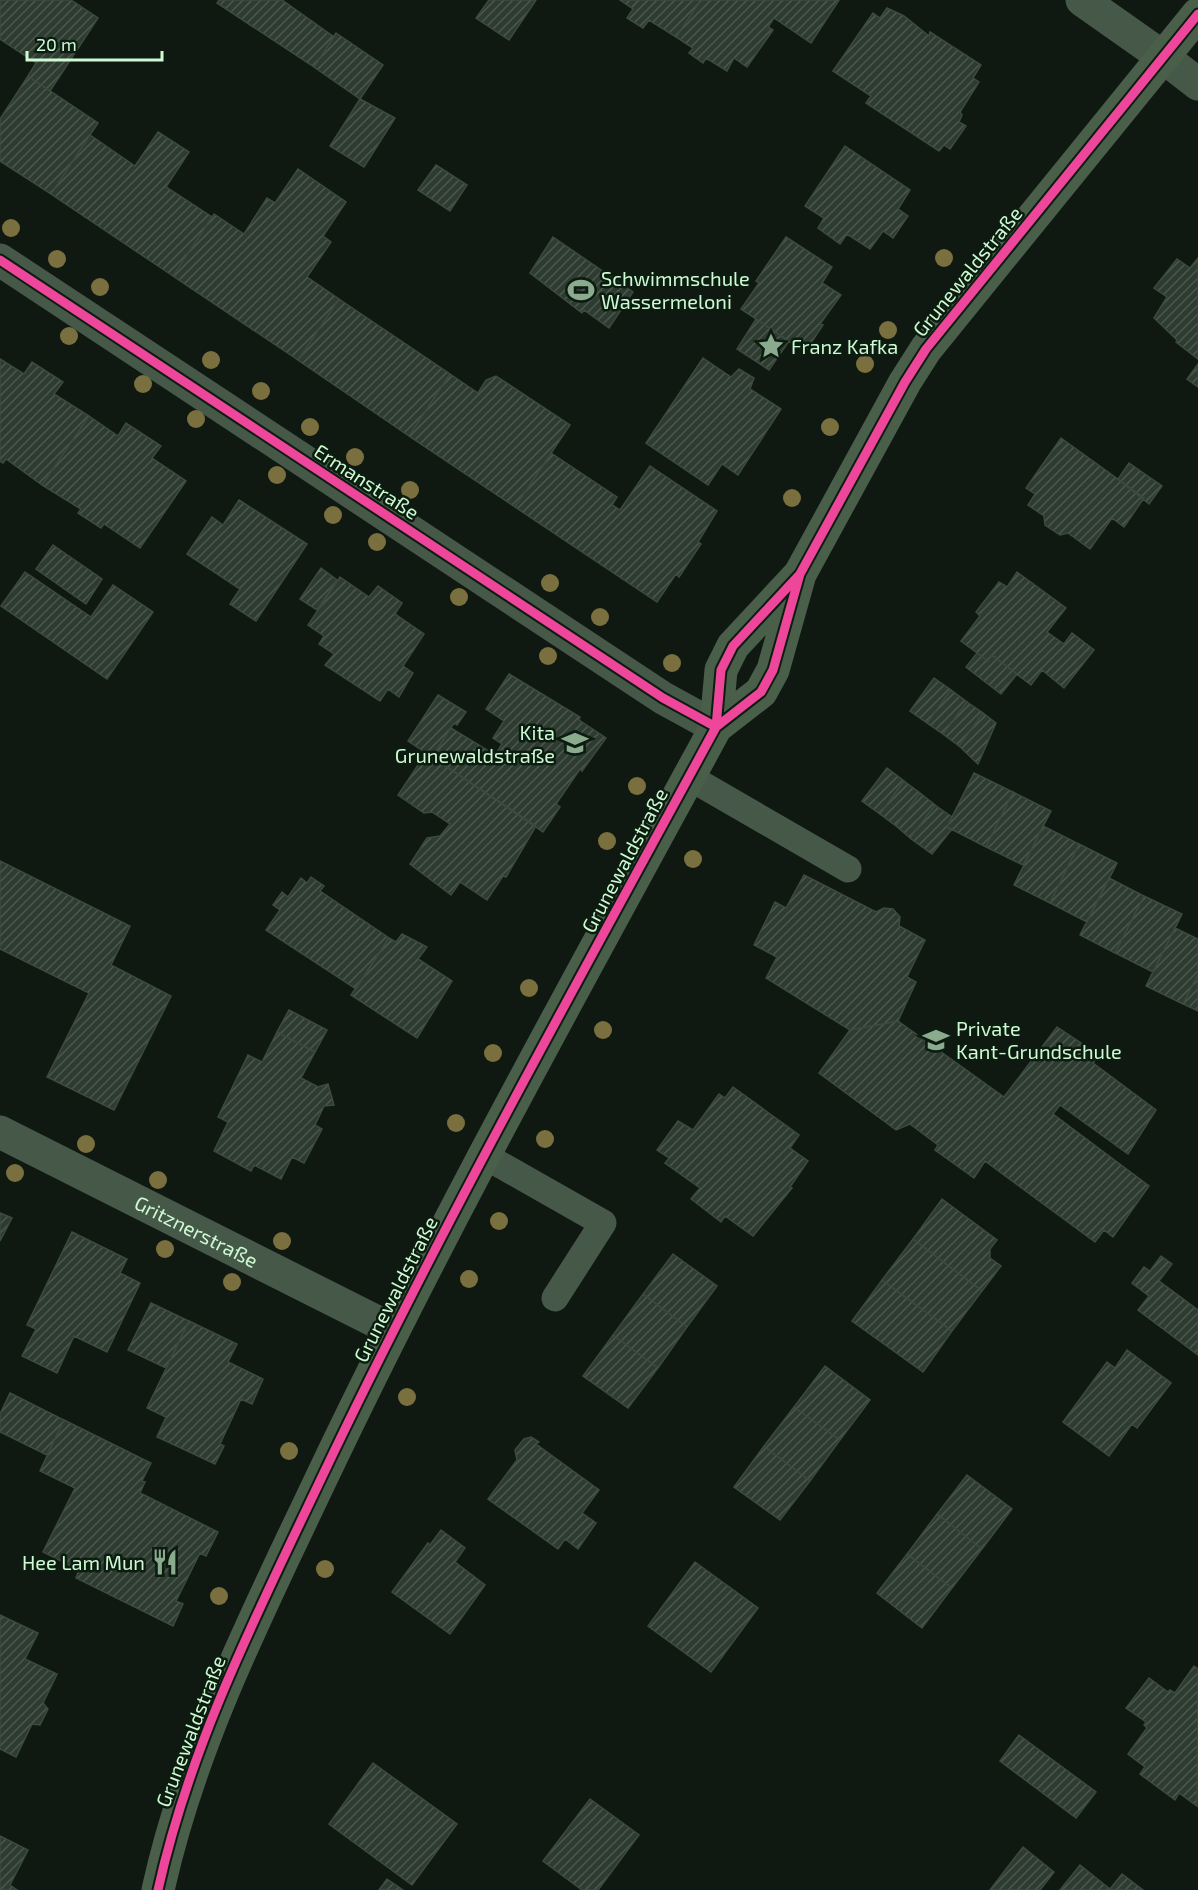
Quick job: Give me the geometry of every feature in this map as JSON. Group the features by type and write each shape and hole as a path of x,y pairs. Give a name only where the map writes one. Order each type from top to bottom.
{"main road":[{"name":"Grunewaldstraße","path":"716,727 761,692 773,670 800,574 905,382 931,343 1198,14"},
{"name":"Grunewaldstraße","path":"158,1890 186,1786 226,1681 393,1330 716,727 721,670 733,646 800,574"}],"street":[{"path":"1082,0 1198,84"},
{"name":"Ermanstraße","path":"0,260 663,698 716,727"},
{"name":"Gritznerstraße","path":"0,1132 393,1330"}],"lane":[{"path":"689,777 849,869"},
{"path":"485,1156 603,1223 555,1298"}],"building":[{"path":"0,0 71,0 98,18 50,91 28,76 36,63 0,39"},
{"path":"219,0 282,0 334,37 314,67 217,3"},
{"path":"489,0 536,0 509,40 476,18"},
{"path":"620,0 701,0 676,37 649,20 643,28 627,18 633,9"},
{"path":"701,0 839,0 811,43 774,18 768,27 773,30 747,67 734,58 727,71 706,58 703,63 689,53 693,48 676,37"},
{"path":"887,8 904,16 929,36 930,32 981,65 973,78 979,82 960,112 962,115 959,122 966,126 950,149 944,145 939,151 866,103 871,96 833,71 873,13 880,18"},
{"path":"336,33 383,65 360,99 314,67"},
{"path":"28,76 98,123 51,194 0,161 0,119"},
{"path":"360,99 395,118 364,167 330,146"},
{"path":"158,132 189,152 166,187 212,217 173,276 51,194 90,135 135,166"},
{"path":"845,146 910,190 898,209 908,216 893,238 883,231 870,249 847,234 840,244 818,228 824,218 805,206"},
{"path":"436,165 467,185 450,211 418,190"},
{"path":"298,169 346,202 323,236 331,242 307,277 339,299 298,360 173,276 214,214 244,234 267,198 275,203"},
{"path":"553,237 633,292 609,328 584,310 582,313 530,273"},
{"path":"786,237 832,267 822,283 841,295 820,324 823,325 805,352 741,309 759,283 756,281"},
{"path":"1198,258 1198,359 1176,342 1177,340 1154,318 1167,297 1154,288 1177,259 1190,268"},
{"path":"339,299 450,374 409,436 298,360"},
{"path":"756,319 789,341 769,370 737,349"},
{"path":"703,358 731,377 739,369 754,378 750,389 781,409 738,475 722,464 708,485 646,443"},
{"path":"0,359 24,374 32,362 63,382 54,394 89,416 42,485 6,459 3,463 0,461"},
{"path":"1198,364 1198,387 1187,379"},
{"path":"450,374 478,393 486,380 496,376 570,425 515,507 409,436"},
{"path":"89,416 118,436 126,423 161,446 152,458 186,481 140,548 104,524 101,528 78,513 81,509 42,485"},
{"path":"1061,438 1144,498 1124,527 1112,518 1090,549 1068,533 1060,535 1045,525 1044,516 1028,505 1035,494 1026,488"},
{"path":"551,453 617,497 612,505 620,510 650,466 717,511 698,542 701,544 679,577 676,574 657,602 515,507"},
{"path":"1129,463 1162,486 1149,504 1118,479"},
{"path":"239,500 307,544 256,621 230,604 240,589 187,554 212,517 223,525"},
{"path":"53,545 102,579 86,604 36,569"},
{"path":"321,568 337,580 317,610 300,599"},
{"path":"25,572 91,617 113,585 153,612 107,679 1,606"},
{"path":"1017,572 1066,608 1047,632 1064,644 1072,633 1094,650 1064,688 1042,670 1031,685 992,655 988,661 961,641 980,616 976,612 999,582 1007,587"},
{"path":"340,577 369,597 378,586 402,603 395,614 424,634 403,666 413,673 399,697 388,689 380,701 325,665 334,654 319,644 324,636 308,625"},
{"path":"977,653 988,661 992,655 1017,674 1001,694 966,667"},
{"path":"509,674 580,717 579,720 606,738 582,771 580,769 556,804 560,807 543,832 432,757 451,728 495,755 502,744 493,738 504,721 486,709"},
{"path":"934,678 951,690 927,723 910,711"},
{"path":"951,690 967,702 943,734 927,723"},
{"path":"438,695 466,712 457,725 454,723 432,757 408,741"},
{"path":"967,702 983,713 959,746 943,734"},
{"path":"983,713 996,723 978,764 959,746"},
{"path":"426,753 536,826 506,877 503,876 487,900 460,882 451,895 410,864 427,838 440,836 450,824 432,812 424,813 398,795"},
{"path":"887,768 904,781 880,814 862,801"},
{"path":"974,773 1013,792 986,847 947,827"},
{"path":"904,781 920,793 896,826 880,814"},
{"path":"1013,792 1051,811 1023,865 986,847"},
{"path":"920,793 935,805 910,838 896,826"},
{"path":"935,805 952,817 947,827 952,829 932,854 910,838"},
{"path":"1043,826 1079,844 1050,903 1014,885"},
{"path":"1079,844 1117,863 1087,922 1050,903"},
{"path":"0,861 130,926 111,965 171,996 114,1110 47,1077 89,993 0,949"},
{"path":"804,875 876,912 884,908 893,909 900,917 899,926 925,940 907,977 916,982 898,1021 850,1030 766,978 777,957 754,945 775,902 786,908"},
{"path":"311,877 324,886 320,891 389,938 356,989 266,930 280,910 273,905 282,892 288,897 301,878 307,883"},
{"path":"1109,878 1144,896 1115,953 1080,935"},
{"path":"1144,896 1182,914 1153,972 1115,953"},
{"path":"1175,928 1198,939 1198,974 1183,1004 1146,986"},
{"path":"402,934 427,947 418,959 452,981 417,1038 351,995 389,938 396,942"},
{"path":"1198,974 1198,1011 1183,1004"},
{"path":"289,1010 327,1030 315,1052 277,1032"},
{"path":"898,1021 1004,1097 1057,1027 1099,1055 1093,1063 1156,1110 1128,1154 1060,1105 1053,1114 1149,1186 1113,1237 1104,1230 1095,1242 985,1161 974,1178 935,1150 938,1145 910,1124 896,1130 819,1073 850,1030"},
{"path":"277,1032 315,1052 301,1078 318,1087 328,1084 334,1105 324,1106 315,1125 322,1129 304,1163 292,1157 281,1179 254,1165 251,1171 214,1151 228,1122 218,1117 248,1055 262,1062"},
{"path":"733,1087 799,1135 790,1148 808,1161 790,1187 792,1188 753,1236 725,1216 721,1222 691,1199 700,1188 665,1163 669,1158 657,1150 678,1121 693,1130 719,1094 725,1098"},
{"path":"942,1199 997,1240 990,1249 990,1258 1001,1266 982,1291 913,1239"},
{"path":"0,1213 12,1218 0,1241"},
{"path":"72,1232 127,1259 120,1273 140,1283 107,1352 74,1336 57,1373 22,1356 36,1329 27,1325"},
{"path":"913,1239 982,1291 952,1331 882,1280"},
{"path":"673,1254 717,1286 687,1327 643,1294"},
{"path":"1161,1256 1172,1264 1159,1281 1198,1310 1198,1355 1138,1310 1149,1296 1132,1283 1144,1267 1150,1271"},
{"path":"882,1280 952,1331 923,1372 852,1321"},
{"path":"643,1294 687,1327 658,1368 613,1335"},
{"path":"151,1303 189,1321 166,1368 128,1350"},
{"path":"189,1321 237,1344 228,1362 263,1379 252,1404 241,1399 220,1444 224,1446 215,1464 157,1437 166,1417 147,1408"},
{"path":"613,1335 658,1368 628,1408 583,1376"},
{"path":"1127,1350 1171,1383 1137,1428 1132,1424 1109,1456 1063,1422 1107,1362 1115,1368"},
{"path":"825,1366 870,1400 840,1440 794,1407"},
{"path":"10,1393 64,1420 47,1455 0,1432 0,1414"},
{"path":"794,1407 840,1440 810,1481 764,1446"},
{"path":"64,1420 151,1463 142,1481 145,1482 140,1493 218,1532 206,1556 200,1553 176,1601 183,1604 173,1626 76,1578 79,1570 43,1552 75,1488 40,1471"},
{"path":"531,1437 539,1442 536,1444 599,1490 582,1513 596,1523 578,1549 565,1539 558,1549 488,1499 517,1460 515,1450 524,1439"},
{"path":"764,1446 810,1481 780,1520 734,1487"},
{"path":"967,1475 1012,1509 982,1549 937,1514"},
{"path":"937,1514 982,1549 952,1588 907,1554"},
{"path":"441,1530 465,1548 455,1562 485,1585 450,1634 392,1592 428,1543 430,1545"},
{"path":"907,1554 952,1588 922,1628 877,1593"},
{"path":"695,1562 758,1608 711,1672 648,1626"},
{"path":"0,1615 38,1633 25,1659 57,1674 43,1703 48,1709 40,1725 32,1724 16,1757 0,1749"},
{"path":"1194,1666 1198,1669 1197,1806 1179,1793 1175,1800 1140,1774 1145,1767 1128,1754 1147,1728 1144,1725 1146,1722 1126,1708 1149,1678 1168,1692 1170,1690 1175,1693"},
{"path":"1019,1735 1096,1792 1076,1818 1000,1761"},
{"path":"373,1763 457,1824 412,1885 329,1824"},
{"path":"590,1799 639,1835 598,1890 582,1890 543,1861"},
{"path":"0,1836 28,1850 10,1885 17,1890 0,1890"},
{"path":"1023,1847 1054,1872 1040,1890 990,1890"},
{"path":"1080,1865 1110,1889 1122,1874 1143,1890 1060,1890"},
{"path":"387,1879 403,1890 379,1890"}],"cycle path":[{"path":"716,727 721,670 733,646 800,574 905,382 926,349 1198,14"},
{"path":"0,260 663,698 716,727"},
{"path":"158,1890 188,1784 227,1681 367,1385 463,1195 716,727 761,692 773,670 800,574"}],"place":[{"name":"Schwimmschule Wassermeloni","path":"581,290"},
{"name":"Franz Kafka","path":"771,346"},
{"name":"Kita Grunewaldstraße","path":"575,743"},
{"name":"Private Kant-Grundschule","path":"936,1040"},
{"name":"Hee Lam Mun","path":"165,1562"}]}
